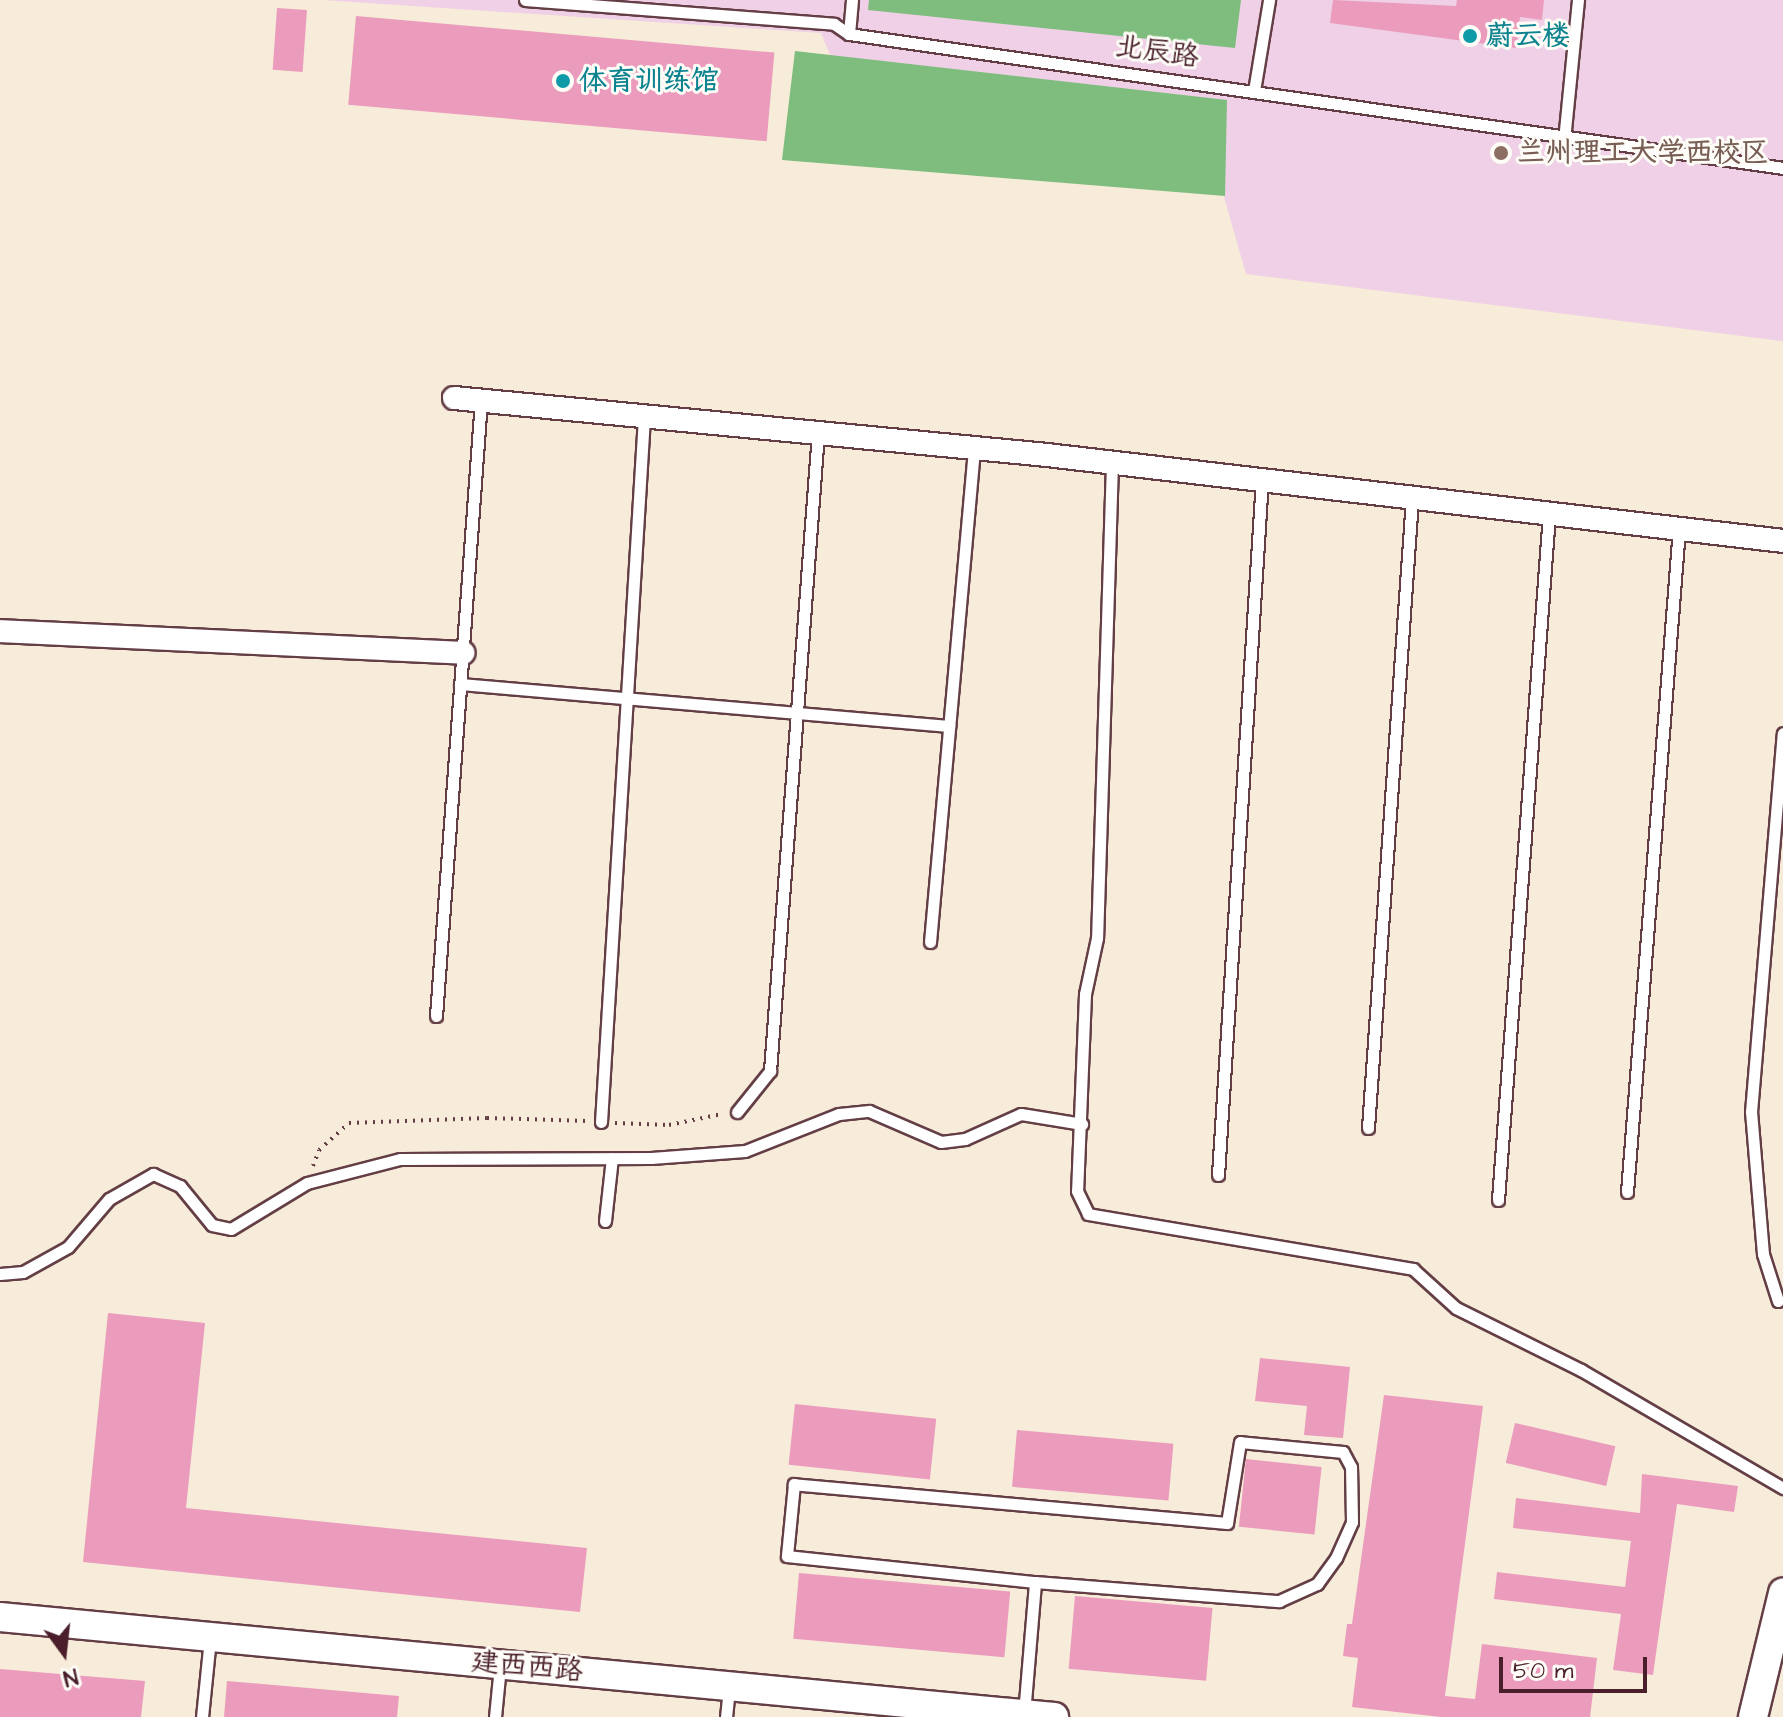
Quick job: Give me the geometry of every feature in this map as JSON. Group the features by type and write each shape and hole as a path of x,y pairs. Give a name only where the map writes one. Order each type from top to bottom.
{"street":[{"path":"454,398 974,448 1783,541"},
{"path":"0,631 463,653"},
{"path":"1753,1717 1783,1593"},
{"name":"建西西路","path":"0,1617 729,1686 976,1713 1054,1717"}],"lane":[{"name":"北辰路","path":"525,0 834,24 849,34 1254,91 1564,140 1783,168"},
{"path":"849,34 852,0"},
{"path":"1254,91 1269,0"},
{"path":"1564,140 1578,0"},
{"path":"436,1016 481,401"},
{"path":"601,1122 644,416"},
{"path":"737,1112 770,1071 818,433"},
{"path":"930,942 974,448"},
{"path":"1112,463 1097,938 1085,994 1077,1191 1088,1214 1413,1269 1456,1308 1581,1370 1783,1488"},
{"path":"1218,1175 1262,480"},
{"path":"1368,1128 1412,498"},
{"path":"1498,1200 1549,514"},
{"path":"1627,1192 1679,529"},
{"path":"460,684 949,726"},
{"path":"1778,1301 1763,1254 1751,1112 1783,733"},
{"path":"0,1274 23,1272 68,1247 109,1199 153,1174 180,1186 212,1225 231,1229 307,1183 400,1159 612,1158 745,1151 839,1114 869,1111 941,1142 965,1139 1021,1114 1082,1124"},
{"path":"605,1221 612,1158"},
{"path":"1240,1442 1343,1452 1351,1467 1352,1522 1336,1558 1317,1584 1279,1601 1035,1582 787,1556 794,1484 1227,1523 1240,1442"},
{"path":"1024,1714 1035,1582"},
{"path":"202,1717 210,1637"},
{"path":"495,1717 500,1664"},
{"path":"726,1717 729,1686"}],"path":[{"path":"307,1183 319,1150 349,1123 487,1118 669,1125 737,1112"}],"shaded area":[{"name":"兰州理工大学西校区","path":"323,0 1783,0 1783,341 1246,274 1224,197 1212,108 833,62 821,33"}],"green space":[{"path":"869,0 1241,0 1235,48 868,10"},
{"path":"795,51 1227,100 1225,196 782,160"}],"building":[{"name":"蔚云楼","path":"1333,0 1456,6 1457,0 1544,0 1542,20 1520,17 1516,48 1330,23"},
{"path":"277,8 307,10 303,72 273,70"},
{"name":"体育训练馆","path":"356,16 774,53 767,141 348,105"},
{"path":"108,1313 205,1323 186,1508 587,1548 580,1612 83,1562"},
{"path":"1260,1358 1350,1367 1343,1438 1304,1435 1307,1406 1255,1401"},
{"path":"1384,1395 1483,1406 1445,1696 1475,1699 1482,1644 1597,1658 1590,1717 1441,1717 1352,1707 1358,1658 1343,1656 1347,1624 1352,1624"},
{"path":"795,1404 936,1419 930,1480 789,1465"},
{"path":"1515,1423 1615,1446 1606,1486 1506,1463"},
{"path":"1017,1430 1173,1444 1168,1500 1012,1487"},
{"path":"1246,1459 1322,1467 1314,1535 1239,1527"},
{"path":"1642,1474 1738,1486 1734,1512 1677,1504 1653,1675 1613,1670 1621,1614 1494,1599 1497,1572 1625,1587 1631,1541 1513,1528 1516,1498 1640,1513"},
{"path":"799,1573 1010,1591 1004,1657 793,1639"},
{"path":"1075,1596 1212,1608 1206,1681 1069,1669"},
{"path":"0,1669 145,1681 141,1717 0,1717"},
{"path":"227,1681 399,1696 397,1717 224,1717"}],"place":[{"name":"蔚云楼","path":"1470,36"},
{"name":"体育训练馆","path":"563,81"},
{"name":"兰州理工大学西校区","path":"1501,153"}]}
